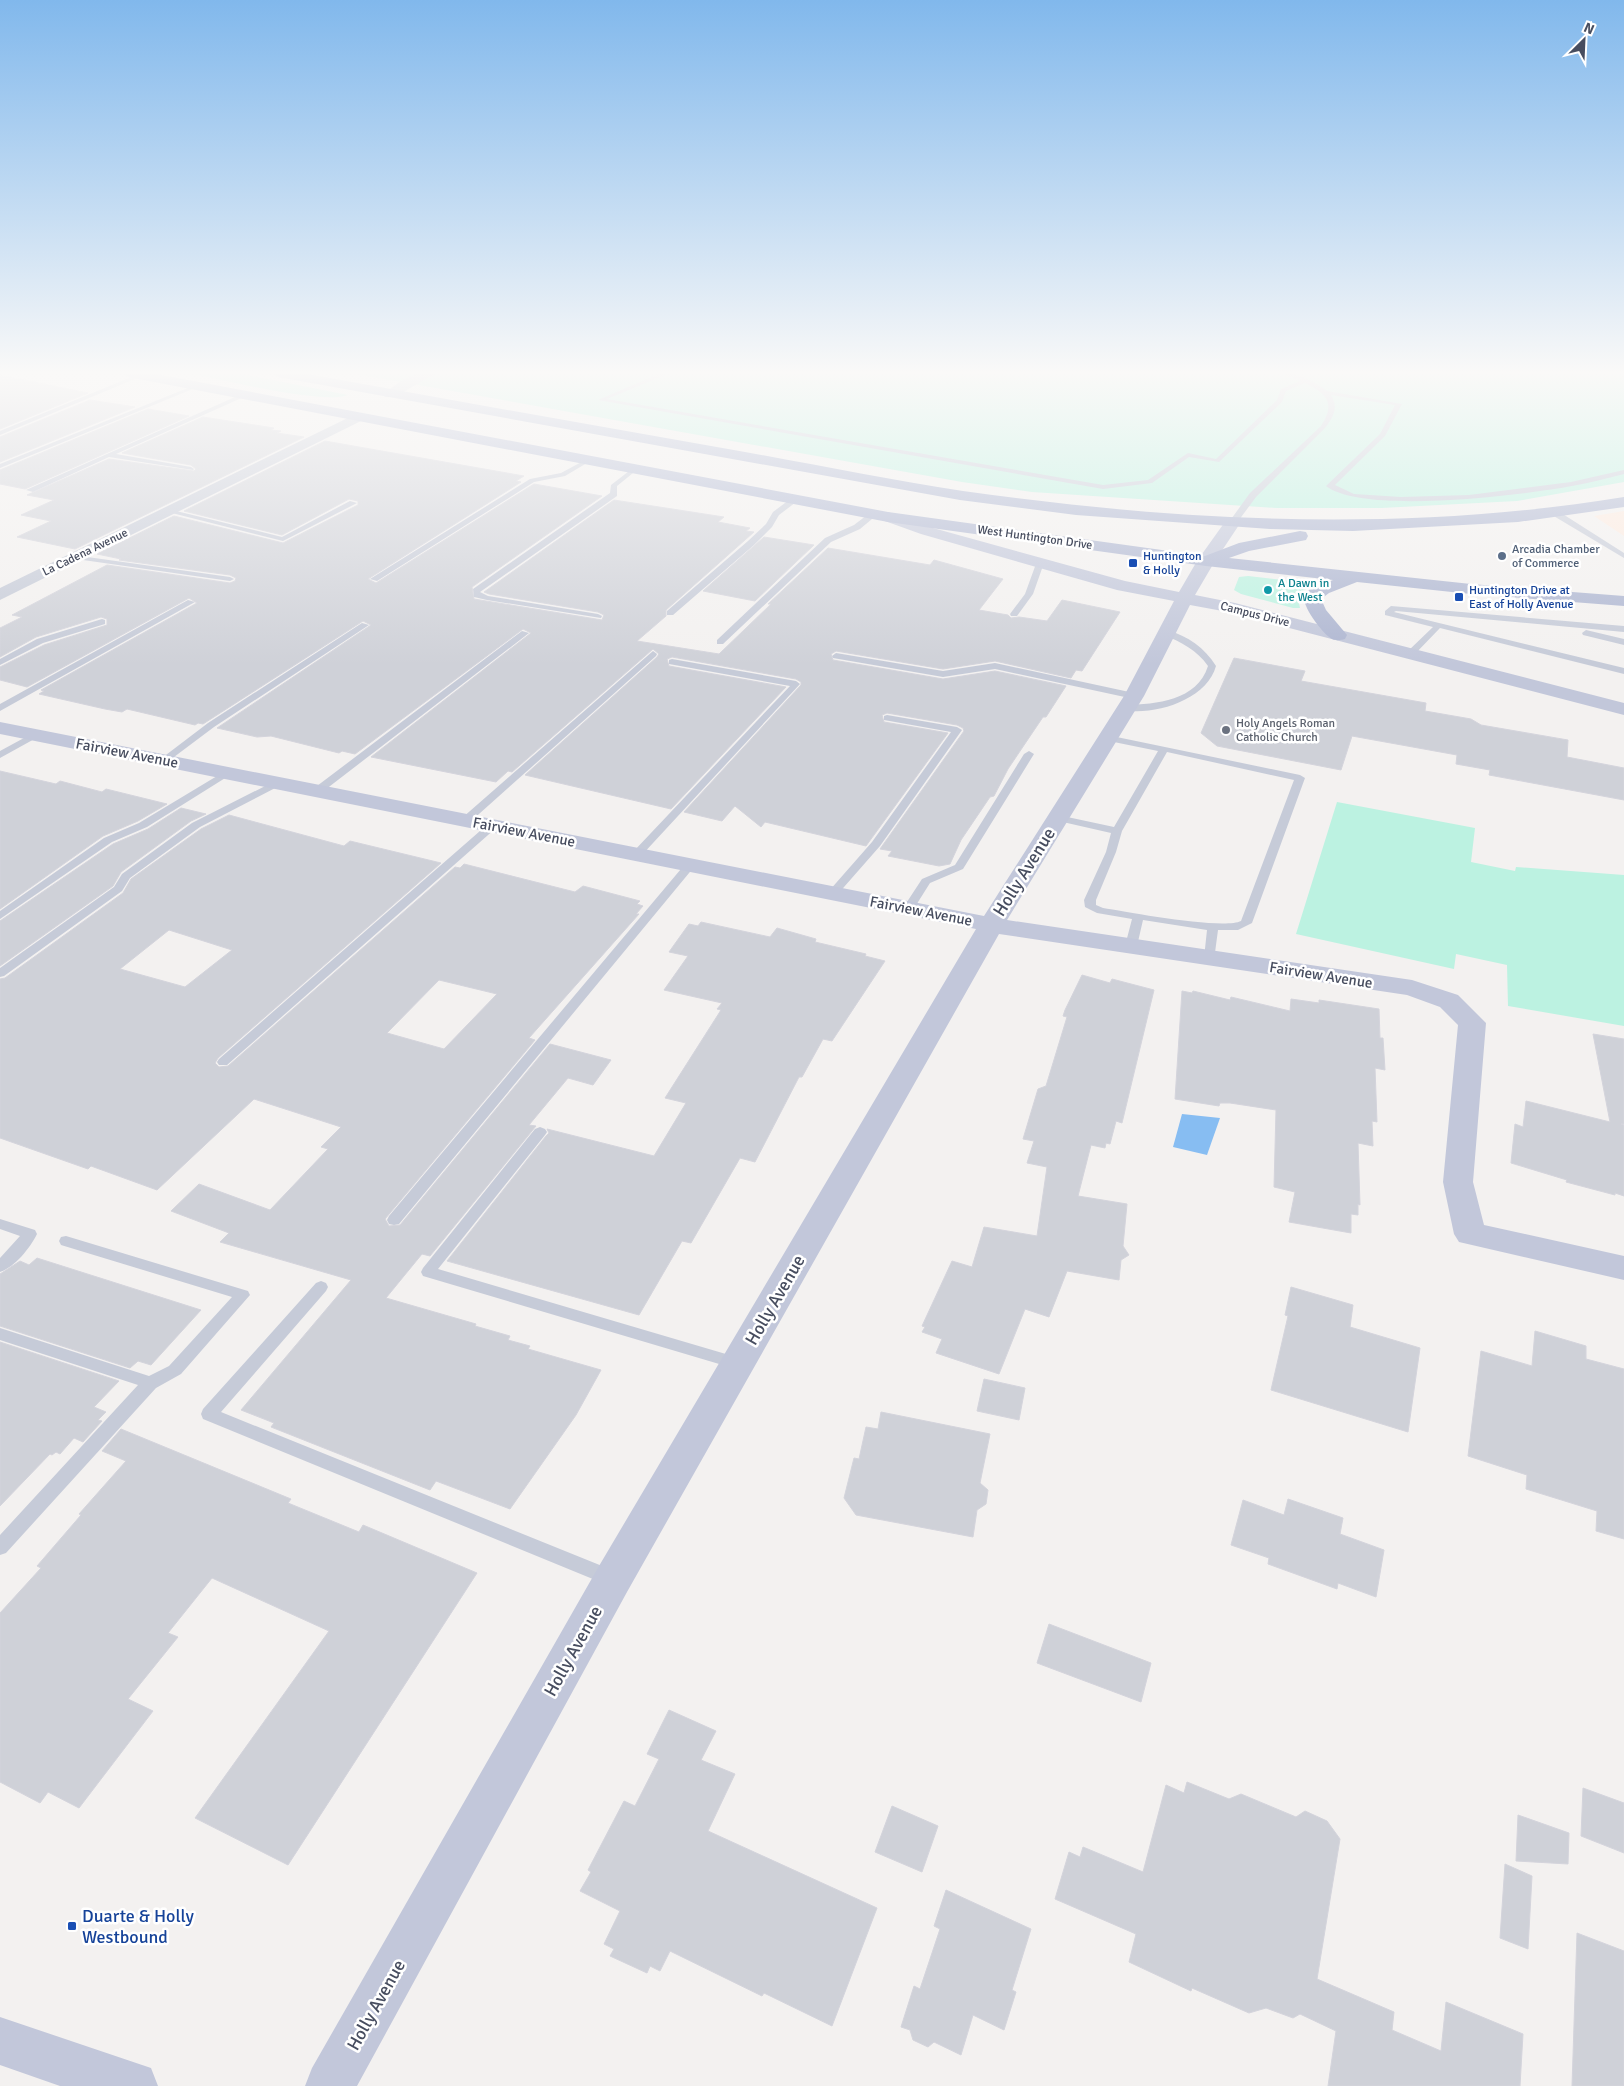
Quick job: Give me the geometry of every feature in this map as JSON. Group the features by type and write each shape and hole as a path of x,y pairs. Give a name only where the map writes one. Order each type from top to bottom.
{"main road":[{"name":"West Huntington Drive","path":"642,470 881,515 1206,561 1512,593 1624,601"},
{"path":"824,470 1004,502 1117,514 1233,522 1353,526 1468,521 1555,513 1624,502"},
{"path":"1206,561 1245,547 1353,526"},
{"path":"1338,635 1316,611 1311,601 1312,597 1319,590 1357,578"}],"street":[{"name":"La Cadena Avenue","path":"0,595 249,470"},
{"name":"Campus Drive","path":"881,515 927,531 1123,586 1229,608 1624,709"},
{"name":"Holly Avenue","path":"330,2086 613,1579 991,925 1130,702 1184,599 1206,561 1233,522"},
{"name":"Fairview Avenue","path":"0,728 991,925 1412,988 1448,1001 1472,1024 1458,1182 1470,1234 1624,1268"},
{"path":"0,2041 133,2086"}],"lane":[{"path":"30,490 74,470"},
{"path":"374,579 532,480 563,475 571,470"},
{"path":"598,616 487,598 477,595 476,591 614,494 613,486 633,470"},
{"path":"1005,470 1103,487 1150,482 1166,470"},
{"path":"1233,522 1253,495 1278,470"},
{"path":"1346,470 1330,486 1353,496 1401,499 1470,497 1571,484 1624,472"},
{"path":"670,613 751,542 769,525 776,514 796,500"},
{"path":"168,511 283,539 353,503"},
{"path":"1555,513 1624,556"},
{"path":"720,642 828,540 881,515"},
{"path":"76,557 230,579"},
{"path":"1014,614 1029,594 1040,563"},
{"path":"0,708 192,602"},
{"path":"1624,629 1547,624 1394,608 1388,613 1624,671"},
{"path":"0,662 40,641 102,622"},
{"path":"1547,624 1624,642"},
{"path":"163,761 211,725 365,625"},
{"path":"1410,654 1438,626"},
{"path":"317,791 524,633"},
{"path":"836,656 943,674 960,672 976,666 995,666 1130,702 1177,702 1210,675 1212,666 1207,656 1187,642 1166,633"},
{"path":"466,820 654,654"},
{"path":"637,854 796,684 672,662"},
{"path":"833,893 876,844 957,730 887,718"},
{"path":"0,755 35,735"},
{"path":"1107,738 1164,749 1300,778 1246,923 1238,927 1213,927 1138,917 1101,911 1091,907 1093,893 1111,852 1117,831 1164,749"},
{"path":"909,908 926,881 959,867 1029,754"},
{"path":"0,916 108,840 142,825 227,773"},
{"path":"0,973 118,889 126,876 196,825 277,783"},
{"path":"1058,818 1117,831"},
{"path":"223,1062 492,826"},
{"path":"394,1220 690,865"},
{"path":"1131,946 1138,917"},
{"path":"1210,958 1213,927"},
{"path":"540,1132 428,1272 738,1363"},
{"path":"0,1224 30,1234 17,1251 0,1266"},
{"path":"0,1547 150,1383 175,1370 244,1295 66,1241"},
{"path":"321,1287 209,1414 613,1579"},
{"path":"0,1334 150,1383"}],"shaded area":[{"path":"1624,511 1624,536 1594,516"}],"green space":[{"path":"897,470 1624,470 1624,482 1517,501 1381,508 1276,508 1032,492"},
{"path":"1248,576 1313,585 1303,591 1298,599 1300,608 1293,608 1241,594 1234,590 1239,577"},
{"path":"1337,802 1475,828 1471,862 1515,871 1516,867 1624,875 1624,1026 1508,1006 1507,965 1456,954 1454,969 1296,934"}],"water":[{"path":"1182,1114 1220,1118 1207,1155 1173,1147"}],"building":[{"path":"0,470 67,470 25,489 0,484"},
{"path":"83,470 236,470 75,549 17,537 51,521 21,515 54,500 27,495"},
{"path":"266,470 492,470 524,476 516,481 521,482 368,579 376,583 534,484 602,496 472,587 474,599 602,620 604,615 598,612 484,592 614,500 724,517 718,522 750,528 746,531 754,532 666,610 666,616 637,641 719,654 771,604 768,604 828,548 930,565 934,560 1003,579 979,610 1008,615 1011,618 1019,617 1047,621 1062,600 1120,612 1082,671 1076,670 1071,678 995,661 943,669 836,651 831,654 833,660 943,679 995,671 1066,686 1008,769 994,796 990,797 961,840 950,864 939,866 888,856 892,851 880,849 964,731 963,728 957,725 887,713 882,715 884,722 948,733 866,846 765,822 761,827 735,806 722,821 684,812 801,685 801,682 796,679 672,657 667,659 669,666 786,687 671,809 525,775 657,657 659,654 653,649 512,772 508,771 496,782 371,757 531,633 523,629 355,754 342,751 339,753 271,736 257,737 217,728 371,625 363,621 203,724 198,723 195,725 127,709 122,712 105,709 39,694 44,691 41,690 197,603 189,598 27,687 0,680 0,667 44,645 107,625 107,619 101,617 36,637 0,657 0,628 22,617 12,615 107,565 230,583 235,581 236,578 230,575 119,560 121,559 97,554 174,516 283,543 358,505 358,501 349,499 282,535 184,511"},
{"path":"764,537 814,545 755,601 703,591"},
{"path":"1234,658 1305,671 1301,681 1426,703 1425,711 1471,719 1481,725 1568,740 1567,757 1624,768 1624,800 1489,775 1490,770 1456,764 1457,755 1352,736 1341,770 1217,746 1201,733"},
{"path":"0,771 56,784 60,781 102,792 106,789 167,804 138,821 103,836 0,909"},
{"path":"181,808 206,814 191,821 121,872 113,886 0,966 0,921 113,844 148,829"},
{"path":"229,815 344,846 350,841 441,863 218,1058 215,1063 219,1067 228,1066 455,867 460,868 464,864 575,892 583,886 640,901 637,904 643,906 636,914 639,914 529,1038 535,1040 385,1219 389,1226 400,1225 550,1044 611,1060 593,1085 568,1078 529,1125 536,1126 430,1256 422,1254 386,1298 476,1324 475,1326 510,1336 508,1340 530,1346 528,1349 601,1370 576,1415 510,1509 436,1481 430,1490 271,1427 274,1423 241,1410 351,1280 220,1242 229,1233 171,1211 199,1184 270,1210 328,1149 321,1147 341,1127 254,1099 157,1190 91,1166 88,1169 0,1138 0,979 5,978 123,893 131,879 201,829","holes":["169,930 232,950 185,987 120,969","439,980 497,994 444,1049 387,1033"]},
{"path":"701,922 770,937 777,928 816,939 815,942 866,954 865,956 885,961 832,1041 823,1039 802,1077 799,1077 755,1162 740,1158 691,1243 682,1241 639,1315 447,1261 549,1133 547,1129 654,1156 686,1103 665,1098 721,1010 717,1009 722,1003 664,990 688,956 669,952 689,924 698,926"},
{"path":"1082,975 1110,983 1112,979 1154,990 1122,1123 1116,1121 1110,1144 1106,1143 1105,1148 1091,1145 1078,1196 1127,1204 1123,1246 1129,1255 1121,1260 1119,1280 1067,1271 1049,1317 1025,1309 999,1374 936,1353 942,1339 922,1332 925,1327 922,1326 952,1261 972,1267 984,1227 1037,1236 1047,1167 1027,1163 1034,1141 1023,1139 1038,1089 1046,1086 1067,1017 1063,1016 1065,1010"},
{"path":"1182,991 1192,993 1193,991 1230,1000 1231,997 1290,1011 1291,999 1319,1003 1319,1000 1379,1009 1380,1038 1383,1038 1385,1070 1375,1068 1377,1122 1372,1121 1373,1146 1358,1143 1360,1205 1358,1204 1358,1215 1351,1214 1351,1233 1289,1222 1295,1192 1274,1187 1276,1110 1230,1103 1220,1103 1219,1106 1175,1099"},
{"path":"1593,1034 1624,1039 1624,1124 1621,1124 1624,1125 1624,1196 1566,1182 1567,1180 1511,1163 1515,1124 1523,1127 1526,1101 1610,1122"},
{"path":"37,1258 201,1310 151,1365 138,1361 130,1368 0,1326 0,1274 20,1261 29,1265"},
{"path":"1291,1287 1353,1305 1350,1327 1420,1348 1408,1432 1271,1390 1288,1316 1285,1315"},
{"path":"1535,1331 1586,1346 1586,1359 1624,1369 1624,1539 1596,1531 1597,1511 1526,1489 1527,1475 1468,1456 1481,1351 1532,1366"},
{"path":"0,1342 119,1381 94,1407 106,1412 98,1420 102,1421 83,1442 74,1438 60,1454 56,1452 52,1455 50,1454 0,1506"},
{"path":"984,1379 1025,1388 1019,1420 977,1411"},
{"path":"881,1412 990,1434 980,1483 988,1490 986,1504 977,1510 973,1537 856,1515 844,1498 854,1458 859,1459 866,1427 878,1429"},
{"path":"121,1429 291,1499 288,1503 359,1532 363,1525 477,1573 288,1865 195,1818 329,1631 212,1578 168,1633 178,1637 128,1699 153,1711 79,1808 48,1792 40,1803 0,1782 0,1613 41,1568 37,1566 81,1515 79,1514 126,1461 102,1451"},
{"path":"1288,1499 1343,1518 1340,1534 1384,1550 1376,1597 1338,1583 1337,1589 1268,1564 1269,1558 1231,1545 1243,1500 1284,1515"},
{"path":"1049,1624 1151,1663 1141,1702 1037,1663"},
{"path":"669,1710 716,1731 701,1760 735,1774 708,1831 877,1908 832,2026 764,1993 762,1996 670,1951 660,1971 650,1966 647,1973 610,1956 614,1949 604,1944 620,1911 580,1891 591,1872 588,1870 624,1801 635,1806 659,1759 647,1754"},
{"path":"1187,1782 1229,1799 1241,1794 1296,1817 1305,1811 1327,1821 1340,1839 1317,1979 1394,2012 1392,2030 1441,2051 1446,2002 1523,2034 1520,2086 1328,2086 1336,2031 1300,2014 1293,2018 1266,2008 1249,2013 1192,1988 1191,1991 1129,1962 1136,1934 1055,1899 1069,1852 1080,1857 1083,1847 1143,1872 1166,1785 1184,1793"},
{"path":"1583,1788 1624,1803 1624,1853 1581,1836"},
{"path":"892,1806 938,1826 922,1872 875,1852"},
{"path":"1518,1815 1569,1833 1568,1864 1516,1861"},
{"path":"1505,1864 1532,1876 1528,1949 1500,1938"},
{"path":"946,1890 1031,1929 1012,1990 1016,1992 1004,2030 973,2015 961,2055 934,2042 928,2047 913,2040 910,2030 901,2027 914,1986 920,1989 940,1929 934,1926"},
{"path":"1577,1933 1624,1951 1624,2086 1572,2086"}],"place":[{"name":"Arcadia Chamber of Commerce","path":"1502,556"},
{"name":"Huntington & Holly","path":"1133,563"},
{"name":"A Dawn in the West","path":"1268,590"},
{"name":"Huntington Drive at East of Holly Avenue","path":"1459,597"},
{"name":"Holy Angels Roman Catholic Church","path":"1226,730"},
{"name":"Duarte & Holly Westbound","path":"72,1926"}]}
